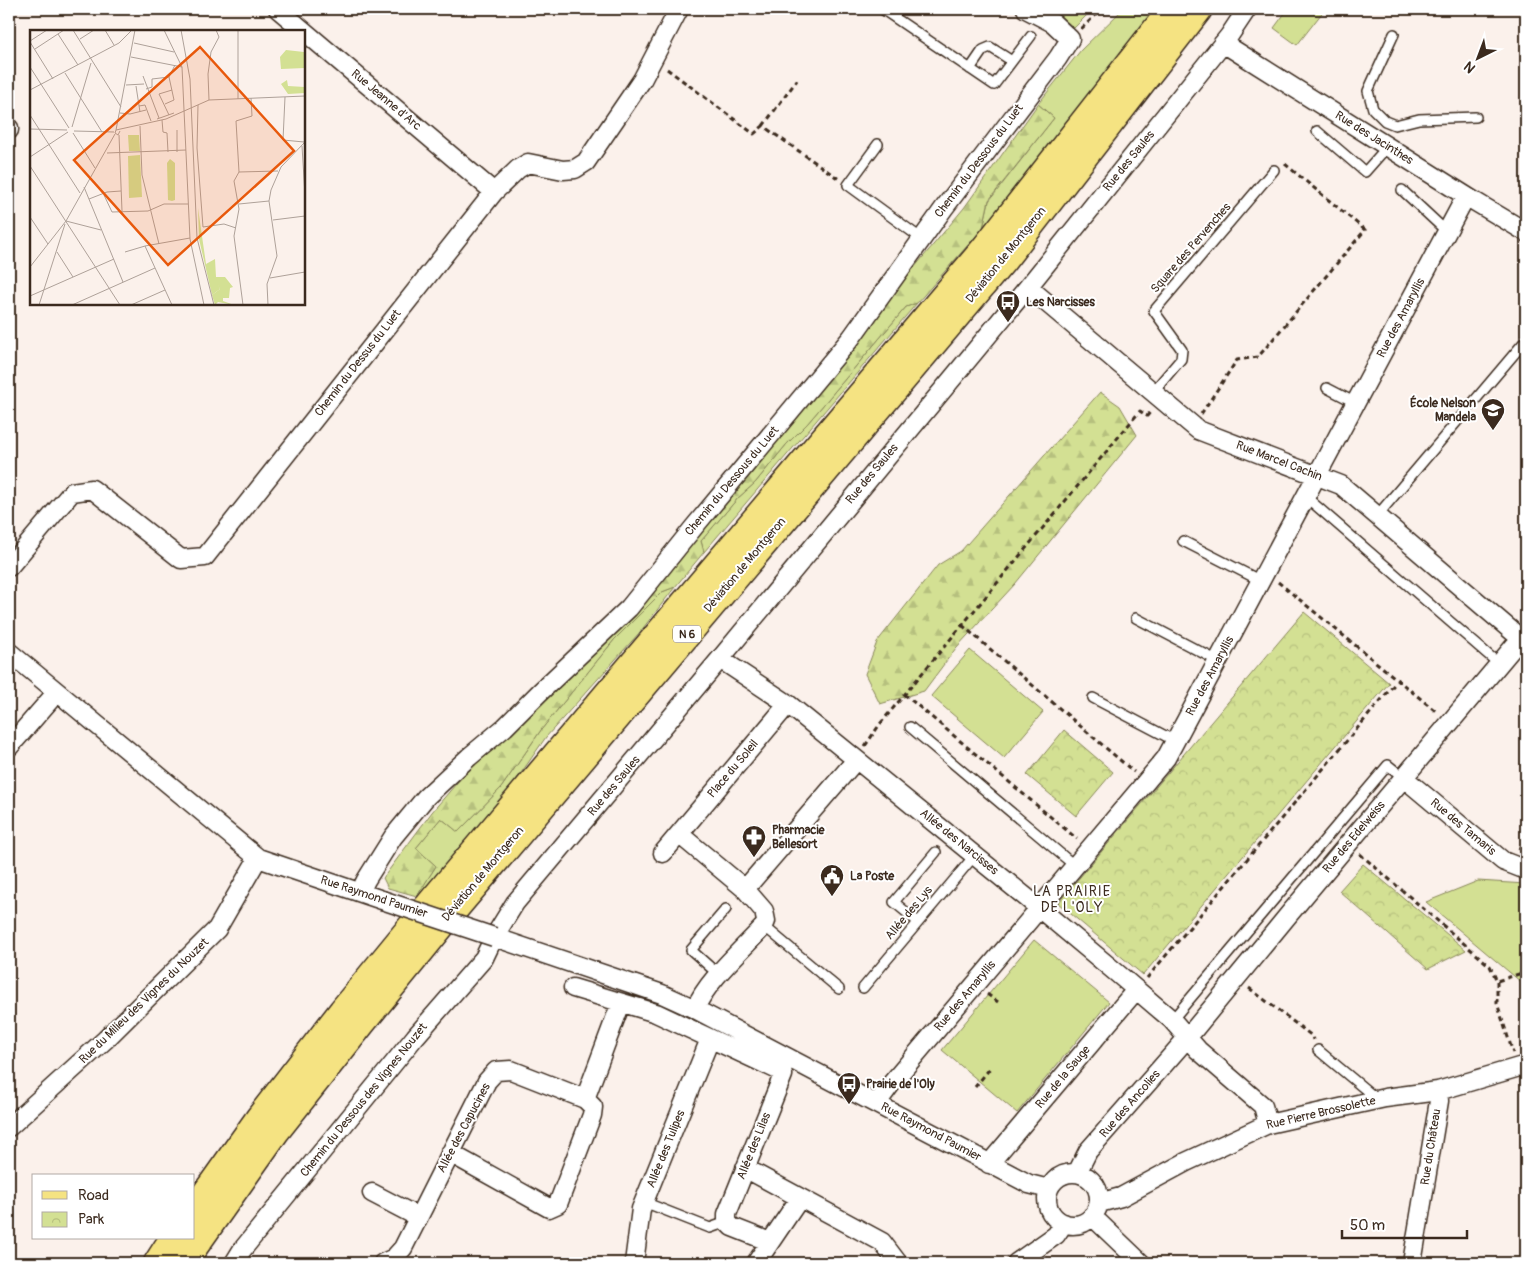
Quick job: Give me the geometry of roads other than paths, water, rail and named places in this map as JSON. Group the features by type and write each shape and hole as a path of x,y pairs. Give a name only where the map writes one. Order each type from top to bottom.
{"main road":[{"name":"Déviation de Montgeron","path":"195,1210 260,1118 343,1011 434,900 985,249 1173,9"},
{"name":"Déviation de Montgeron","path":"182,1263 276,1130 367,1015 460,901 1002,262 1198,9"},
{"path":"158,1263 173,1240"}],"street":[{"name":"Rue Jeanne d'Arc","path":"278,9 303,30"},
{"name":"Chemin du Dessus du Luet","path":"9,567 72,492 92,488 181,559 205,557 494,192 518,169 528,164 563,170 575,169 586,162 642,80 678,9"},
{"name":"Chemin du Dessous du Luet","path":"360,892 393,838 426,797 505,727 629,608 694,526 851,338 922,239 1058,58 1070,39 1053,23 1026,9"},
{"name":"Rue des Saules","path":"494,937 515,903 1028,287 1223,43 1247,9"},
{"name":"Rue Jeanne d'Arc","path":"305,32 494,192"},
{"name":"Rue des Jacinthes","path":"1223,43 1526,232"},
{"name":"Rue des Amaryllis","path":"877,1103 1166,758 1466,196"},
{"name":"Rue Marcel Cachin","path":"1028,287 1198,430 1318,475 1341,486 1523,641"},
{"name":"Rue des Edelweiss","path":"1188,1038 1499,664 1523,641"},
{"name":"Rue Raymond Paumier","path":"9,652 258,858 662,994 695,1009 784,1064"},
{"name":"Allée des Narcisses","path":"720,659 788,704 975,855 1172,1020 1198,1050 1263,1106 1268,1124"},
{"path":"9,747 57,692"},
{"name":"Place du Soleil","path":"663,852 788,704"},
{"path":"745,889 856,760"},
{"name":"Rue des Tamaris","path":"1404,778 1503,861 1526,870"},
{"path":"679,834 745,889 764,911 766,920 764,926 699,1000 695,1009"},
{"name":"Rue du Milieu des Vignes du Nouzet","path":"9,1127 105,1040 217,929 258,858"},
{"name":"Chemin du Dessous des Vignes Nouzet","path":"243,1259 415,1037 484,958 494,937"},
{"name":"Rue Raymond Paumier","path":"573,988 656,1013 710,1039 784,1064 877,1103 989,1164 1029,1184 1049,1189"},
{"name":"Rue de la Sauge","path":"989,1164 1136,990"},
{"path":"450,1153 549,1208 558,1204 592,1115 593,1107 585,1100 622,1003"},
{"name":"Rue des Ancolies","path":"1077,1173 1088,1151 1188,1038"},
{"name":"Allée des Tulipes","path":"634,1263 641,1209 710,1039"},
{"name":"Allée des Lilas","path":"727,1222 727,1214 783,1075 784,1064"},
{"name":"Rue Pierre Brossolette","path":"1095,1210 1186,1162 1268,1124 1379,1100 1438,1090 1522,1066"},
{"name":"Allée des Capucines","path":"393,1261 403,1248 487,1081 496,1071 511,1070 585,1100"},
{"name":"Rue du Château","path":"1412,1263 1438,1101 1438,1090"},
{"path":"745,1168 882,1242 898,1263"},
{"path":"1068,1173 1077,1173 1094,1183 1098,1193 1095,1210 1079,1224 1064,1223 1057,1219 1048,1205 1049,1189 1053,1181 1060,1176 1068,1173"},
{"path":"372,1193 418,1217"},
{"path":"756,1263 800,1198"},
{"path":"1095,1210 1142,1263"},
{"path":"727,1222 732,1227 770,1242"},
{"path":"1016,1263 1056,1235 1064,1223"}],"lane":[{"path":"882,9 994,85 1031,36"},
{"path":"1394,34 1368,91 1373,109 1385,121 1395,125 1419,119 1476,118"},
{"path":"970,69 983,50 990,47 1012,61"},
{"path":"1317,131 1365,172 1381,142 1385,121"},
{"path":"878,144 848,185 922,239"},
{"name":"Square des Pervenches","path":"1157,396 1181,359 1182,350 1154,311 1274,170"},
{"path":"1402,190 1446,231"},
{"path":"1377,516 1526,340"},
{"path":"1327,388 1356,404"},
{"path":"1306,497 1499,664"},
{"path":"1183,541 1263,577"},
{"path":"1136,618 1218,661"},
{"path":"1093,698 1175,741"},
{"path":"910,727 1075,866"},
{"path":"1172,1020 1388,766 1404,778"},
{"path":"918,922 894,902 936,852"},
{"name":"Allée des Lys","path":"863,988 975,855"},
{"path":"719,975 691,950 726,909"},
{"path":"764,926 839,989"},
{"path":"1318,1050 1379,1100"},
{"path":"644,1202 710,1228 727,1222"}],"place":[{"name":"Les Narcisses","path":"1008,323"},
{"name":"École Nelson Mandela","path":"1493,431"},
{"name":"Pharmacie Bellesort","path":"754,858"},
{"name":"La Poste","path":"832,897"},
{"name":"Prairie de l'Oly","path":"849,1105"}],"district":[{"name":"LA PRAIRIE DE L'OLY","path":"1072,900"}]}
